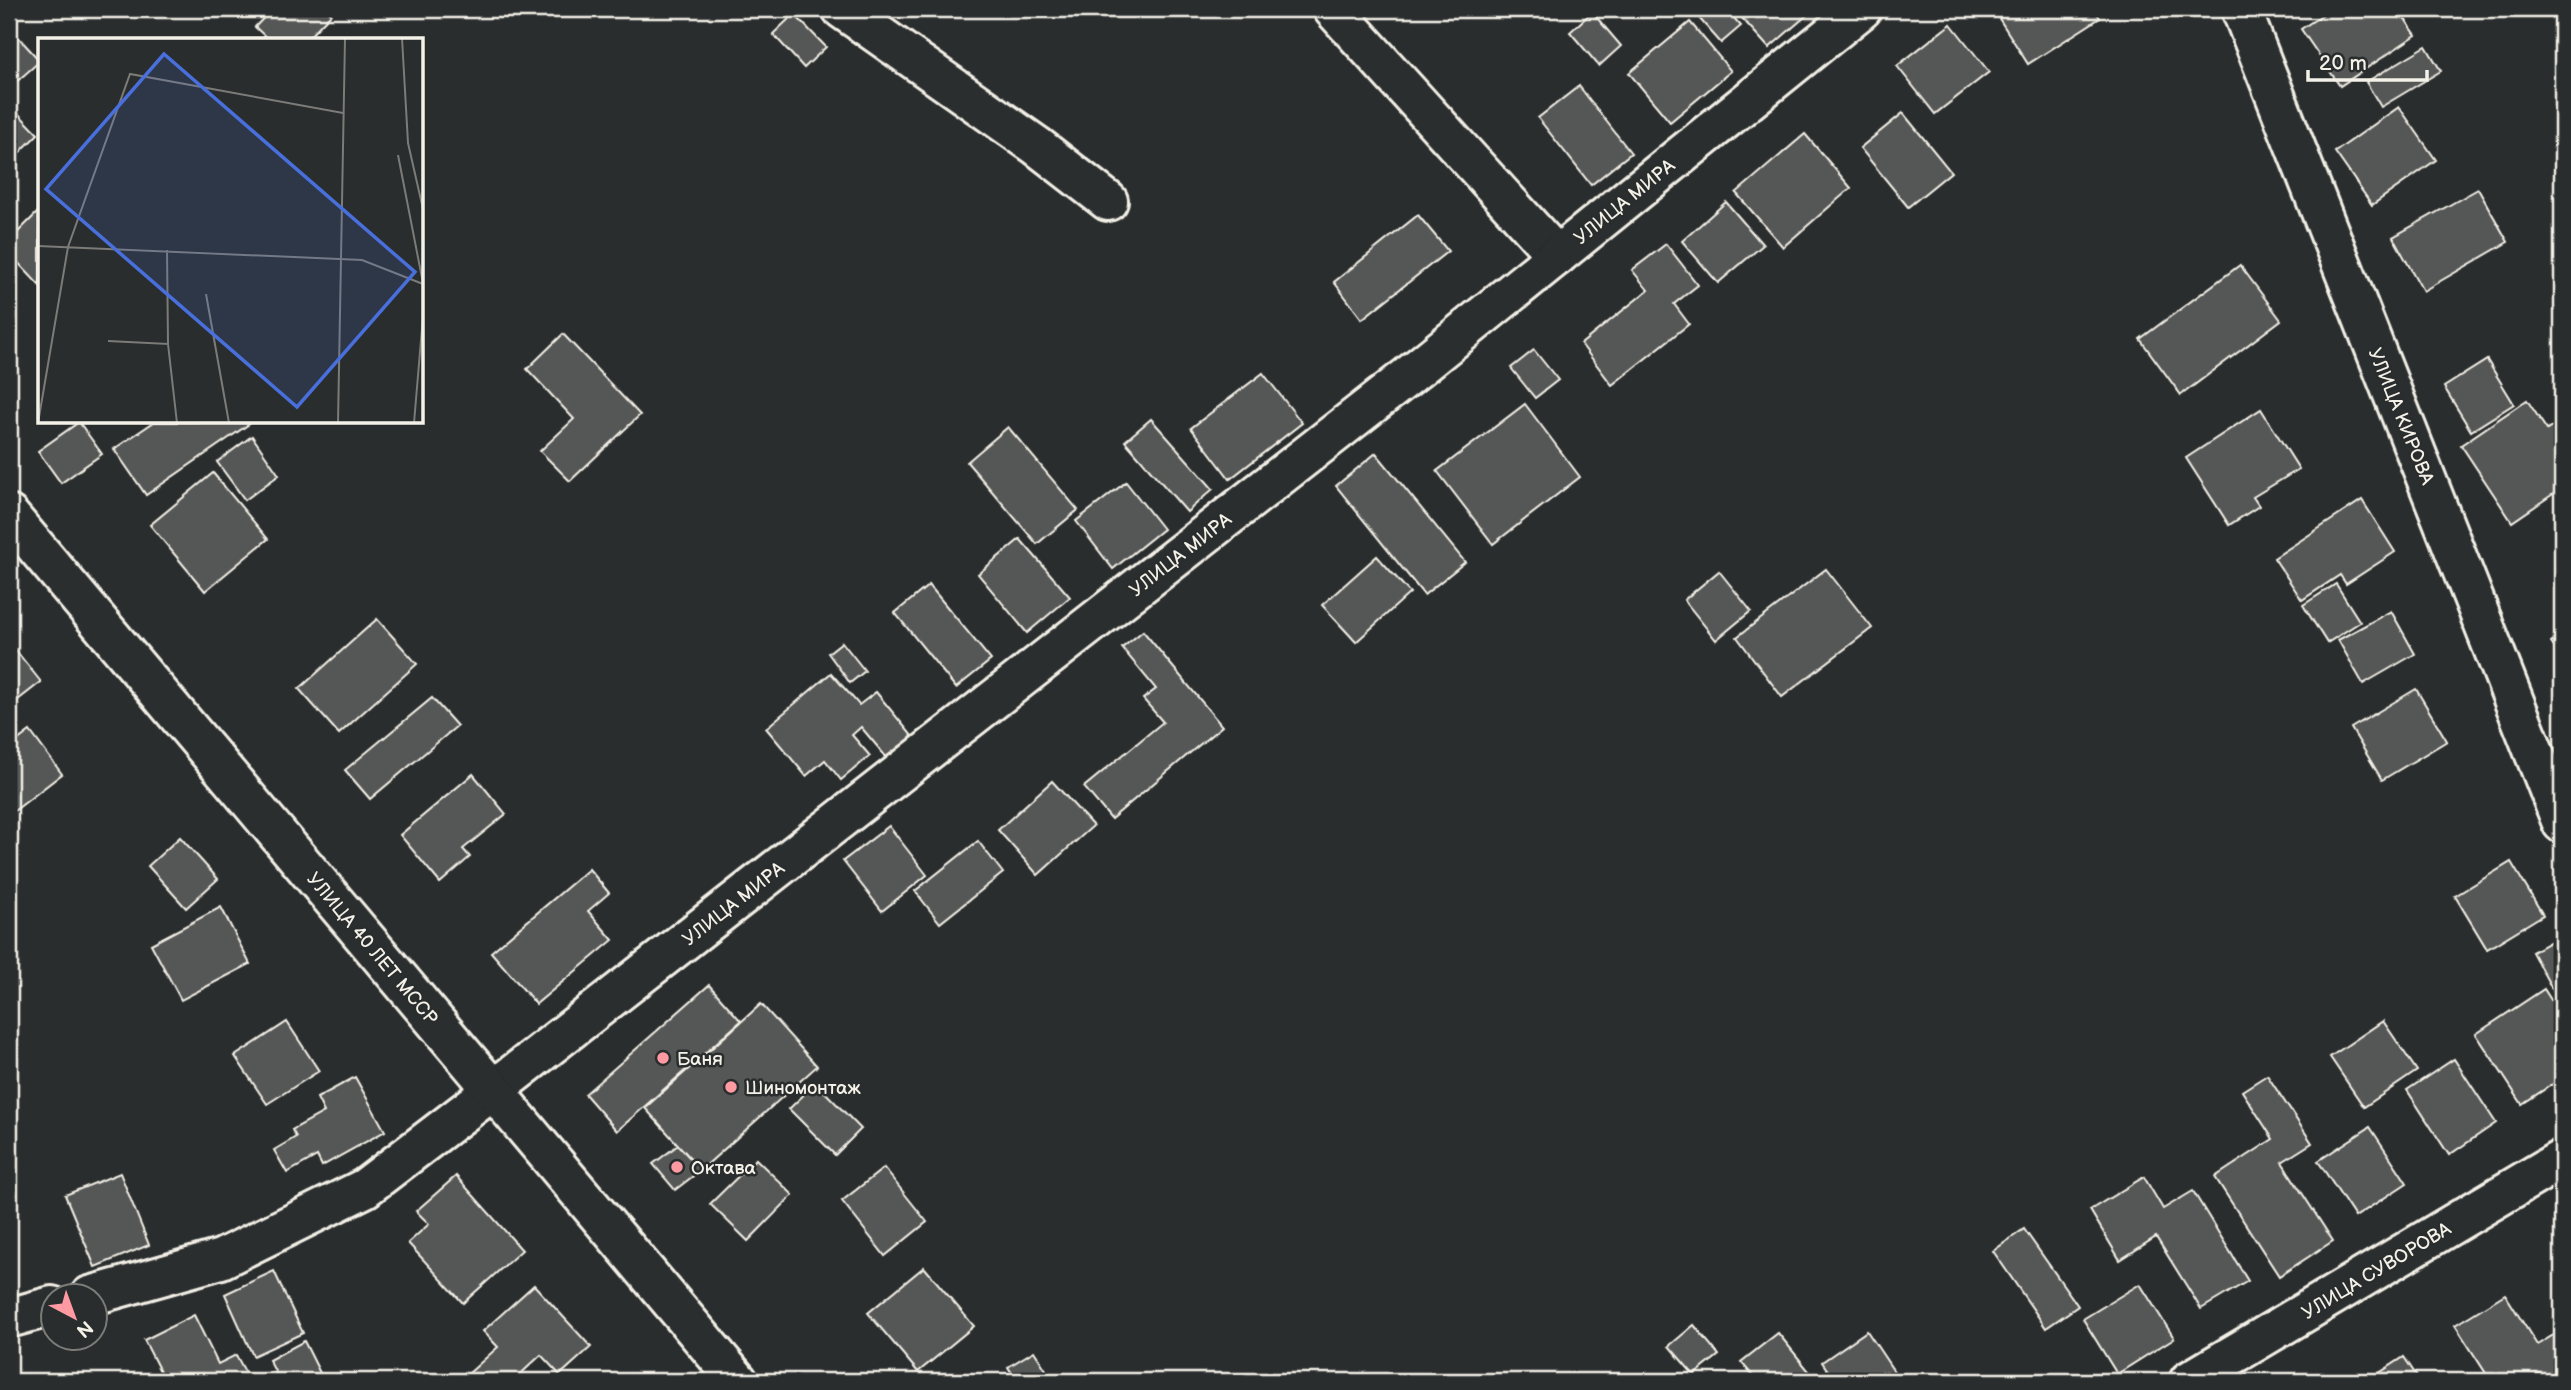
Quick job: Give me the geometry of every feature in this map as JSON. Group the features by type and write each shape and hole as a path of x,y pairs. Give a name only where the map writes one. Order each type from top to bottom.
{"street":[{"path":"842,9 1037,146 1108,201"},
{"path":"1333,9 1556,256"},
{"name":"УЛИЦА МИРА","path":"108,1291 221,1259 365,1188 1408,377 1862,9"},
{"name":"УЛИЦА КИРОВА","path":"2241,9 2562,823"},
{"name":"УЛИЦА 40 ЛЕТ МССР","path":"9,514 738,1381"},
{"name":"УЛИЦА СУВОРОВА","path":"2189,1381 2562,1159"},
{"path":"9,1318 38,1310"}],"building":[{"path":"272,9 326,9 331,14 308,38 267,38 255,27"},
{"path":"1691,9 1726,9 1741,26 1721,43"},
{"path":"1751,9 1814,9 1769,48 1741,17"},
{"path":"1993,9 2094,9 2100,18 2028,64"},
{"path":"2331,9 2398,9 2416,35 2340,86 2301,29"},
{"path":"1592,12 1621,46 1599,66 1570,32"},
{"path":"794,14 826,47 804,68 773,34"},
{"path":"1690,22 1731,71 1670,122 1629,73"},
{"path":"1951,24 1989,72 1935,114 1897,66"},
{"path":"9,27 38,59 38,63 13,85 9,81"},
{"path":"2426,46 2441,71 2381,107 2366,82"},
{"path":"1579,86 1631,153 1591,185 1538,118"},
{"path":"9,104 38,134 9,163"},
{"path":"2399,107 2436,160 2372,205 2335,152"},
{"path":"1903,113 1951,172 1908,207 1860,148"},
{"path":"1805,134 1851,188 1783,247 1736,193"},
{"path":"2478,189 2508,242 2423,291 2393,237"},
{"path":"1726,202 1763,245 1718,283 1682,241"},
{"path":"38,212 38,284 9,253 9,241"},
{"path":"1418,215 1448,251 1362,319 1334,282"},
{"path":"1666,244 1698,285 1674,304 1689,324 1612,385 1581,344 1648,290 1632,270"},
{"path":"2240,265 2281,320 2181,395 2140,339"},
{"path":"563,334 640,415 570,481 540,451 574,419 527,369"},
{"path":"1534,350 1558,380 1535,398 1511,368"},
{"path":"2487,360 2514,404 2471,431 2444,387"},
{"path":"1263,373 1302,423 1230,479 1191,428"},
{"path":"2527,400 2547,430 2562,420 2562,488 2512,522 2461,445"},
{"path":"1525,404 1580,477 1493,544 1437,471"},
{"path":"2261,409 2299,469 2253,497 2259,506 2229,525 2186,458"},
{"path":"1151,419 1213,489 1187,512 1125,441"},
{"path":"76,424 80,424 102,454 61,483 38,451"},
{"path":"151,424 249,424 146,495 114,449"},
{"path":"1008,427 1078,510 1037,544 967,462"},
{"path":"252,436 279,475 245,500 217,462"},
{"path":"1376,453 1465,562 1424,595 1336,486"},
{"path":"213,473 268,539 205,591 150,525"},
{"path":"1126,482 1163,529 1113,569 1076,521"},
{"path":"2362,500 2395,552 2346,584 2340,575 2302,600 2274,558"},
{"path":"1020,539 1070,597 1027,633 978,574"},
{"path":"1377,556 1410,593 1356,642 1322,605"},
{"path":"1826,569 1872,628 1782,697 1737,637"},
{"path":"1719,571 1751,611 1716,640 1684,600"},
{"path":"2336,584 2360,622 2327,643 2303,605"},
{"path":"929,585 991,660 956,688 895,613"},
{"path":"2391,611 2415,654 2363,684 2338,640"},
{"path":"377,619 417,664 339,734 299,689"},
{"path":"1143,631 1222,726 1111,819 1084,787 1163,722 1143,699 1156,689 1122,648"},
{"path":"2562,635 2562,658 2551,643"},
{"path":"842,642 865,671 850,683 828,653"},
{"path":"9,644 41,682 9,707"},
{"path":"831,673 859,705 876,692 913,737 887,758 861,727 852,735 870,756 841,780 825,760 806,776 766,728"},
{"path":"2416,689 2447,741 2382,780 2351,728"},
{"path":"432,698 457,726 370,799 345,770"},
{"path":"30,731 62,774 9,815 9,747"},
{"path":"473,774 506,814 463,849 470,857 440,883 400,835"},
{"path":"1052,781 1093,826 1038,875 998,830"},
{"path":"889,826 927,875 882,911 843,861"},
{"path":"180,837 218,879 186,908 148,866"},
{"path":"978,841 1003,873 940,923 915,891"},
{"path":"2511,862 2543,915 2487,949 2455,896"},
{"path":"589,869 609,893 588,911 613,940 536,1004 491,952"},
{"path":"221,907 250,964 181,1000 151,944"},
{"path":"2562,935 2562,1007 2532,952"},
{"name":"Баня","path":"709,985 741,1021 617,1131 585,1094"},
{"path":"2544,989 2562,1017 2562,1078 2522,1104 2476,1034"},
{"name":"Шиномонтаж","path":"761,1004 817,1066 701,1170 645,1108"},
{"path":"2383,1021 2417,1071 2364,1107 2330,1057"},
{"path":"287,1022 319,1071 267,1104 235,1056"},
{"path":"2454,1059 2496,1123 2449,1155 2407,1090"},
{"path":"2267,1075 2312,1143 2282,1162 2333,1241 2279,1276 2215,1177 2273,1139 2242,1091"},
{"path":"355,1077 385,1131 322,1166 317,1156 287,1173 274,1150 296,1137 292,1130 324,1112 317,1098"},
{"path":"816,1083 861,1129 835,1155 789,1109"},
{"path":"2370,1127 2407,1183 2355,1217 2318,1161"},
{"name":"Октава","path":"678,1145 701,1170 675,1190 653,1164"},
{"path":"756,1159 793,1195 748,1241 710,1204"},
{"path":"884,1168 927,1222 885,1256 842,1201"},
{"path":"120,1173 149,1245 95,1267 65,1195"},
{"path":"456,1176 522,1250 463,1303 408,1243 429,1224 416,1211"},
{"path":"2144,1177 2163,1209 2193,1191 2248,1281 2201,1309 2156,1237 2120,1260 2090,1210"},
{"path":"2024,1229 2078,1306 2046,1328 1993,1251"},
{"path":"924,1267 974,1326 918,1372 868,1313"},
{"path":"274,1271 303,1333 253,1356 225,1294"},
{"path":"2140,1284 2174,1338 2117,1374 2083,1319"},
{"path":"534,1285 591,1347 560,1375 541,1355 513,1381 475,1381 468,1374 498,1347 483,1331"},
{"path":"2505,1294 2537,1345 2557,1333 2562,1342 2562,1381 2544,1381 2539,1373 2527,1381 2477,1381 2487,1375 2455,1325"},
{"path":"194,1315 218,1364 236,1355 250,1381 165,1381 144,1340"},
{"path":"1694,1325 1719,1355 1694,1375 1669,1346"},
{"path":"1867,1331 1897,1376 1890,1381 1835,1381 1822,1362"},
{"path":"1778,1333 1817,1381 1757,1381 1741,1362"},
{"path":"304,1341 324,1381 280,1381 269,1360"},
{"path":"1034,1351 1053,1381 1017,1381 1008,1367"},
{"path":"2404,1357 2420,1381 2367,1381"}],"place":[{"name":"Баня","path":"663,1058"},
{"name":"Шиномонтаж","path":"731,1087"},
{"name":"Октава","path":"677,1167"}]}
